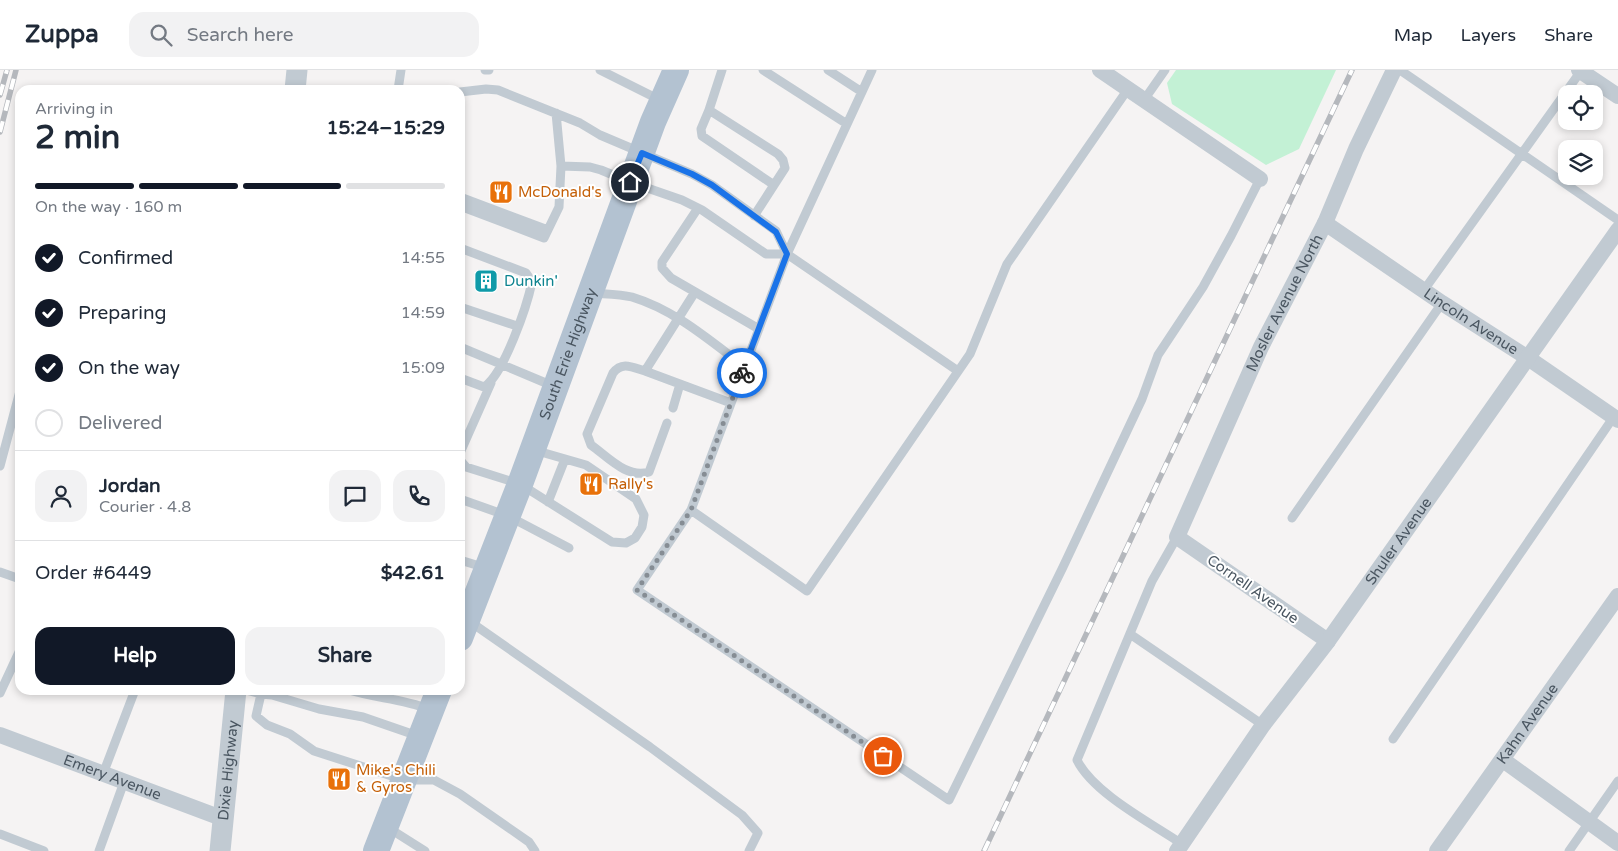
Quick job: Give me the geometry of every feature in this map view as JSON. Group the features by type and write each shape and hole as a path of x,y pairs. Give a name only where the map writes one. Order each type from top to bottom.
{"main road":[{"name":"South Erie Highway","path":"465,621 472,594 488,568 630,182 674,71"},
{"path":"376,851 435,700"}],"street":[{"path":"296,85 297,70"},
{"path":"1100,70 1260,179"},
{"name":"Mosler Avenue North","path":"1177,537 1261,347 1324,223 1356,148 1394,70"},
{"path":"1580,71 1618,96"},
{"name":"Lincoln Avenue","path":"1324,223 1442,303 1616,416"},
{"name":"Shuler Avenue","path":"1180,848 1263,725 1328,641 1618,230"},
{"name":"Cornell Avenue","path":"1177,537 1328,641"},
{"name":"Kahn Avenue","path":"1438,851 1618,596"},
{"name":"Dixie Highway","path":"220,851 243,708"},
{"name":"Emery Avenue","path":"0,735 224,819"},
{"path":"1503,760 1618,843"}],"lane":[{"path":"399,85 401,70"},
{"path":"600,70 662,101"},
{"path":"722,70 709,110 700,129 702,136 774,185"},
{"path":"763,70 776,73 846,124"},
{"path":"828,70 862,92"},
{"path":"872,70 787,254 691,510 637,590 949,800 1063,567 1142,399 1158,355 1203,287 1260,179"},
{"path":"1144,100 1165,70"},
{"path":"1400,70 1618,220"},
{"path":"1424,290 1580,71"},
{"path":"691,510 807,591 970,354 1007,264 1128,89"},
{"path":"465,92 498,90 556,113 705,181 776,232 787,254 958,370"},
{"path":"465,95 472,91"},
{"path":"709,110 778,154 783,160 785,168 754,216"},
{"path":"465,208 544,238 559,207 561,166 556,113"},
{"path":"561,166 590,167 682,200 698,208 766,254 787,254"},
{"path":"465,198 548,230"},
{"path":"698,208 662,262 662,268 671,278 759,329"},
{"path":"465,250 526,273 532,282 529,297 502,364 491,382 465,441"},
{"path":"645,371 695,292"},
{"path":"590,293 630,297 679,319 745,367"},
{"path":"1292,518 1442,303"},
{"path":"465,309 517,326"},
{"path":"465,349 556,387"},
{"path":"667,423 649,472 640,475 628,472 591,445 587,434 617,368 625,365 731,403"},
{"path":"465,380 484,387 491,382"},
{"path":"673,408 680,384"},
{"path":"0,466 15,410"},
{"path":"1393,739 1616,416"},
{"path":"465,466 520,484 612,542 626,544 635,538 642,528 644,515 636,499 586,465 533,450"},
{"path":"548,502 565,458"},
{"path":"465,501 508,516 568,548"},
{"path":"1177,537 1152,581 1077,760 1082,772 1098,787 1180,848"},
{"path":"465,561 488,568"},
{"path":"0,572 15,577"},
{"path":"465,630 650,747 742,815 758,833 749,851"},
{"path":"1130,634 1263,725"},
{"path":"0,693 15,661"},
{"path":"103,774 133,695"},
{"path":"260,695 243,708 267,725 290,734 314,751 404,780 434,780 460,794 529,842 535,851"},
{"path":"275,695 319,708 363,717 421,738"},
{"path":"367,695 413,703 435,700"},
{"path":"1569,851 1618,781"},
{"path":"99,851 124,782"},
{"path":"386,826 425,851"},
{"path":"0,834 44,851"}],"green space":[{"path":"1176,70 1336,70 1299,149 1266,165 1172,104 1167,83"}],"railway":[{"path":"0,95 7,70"},
{"path":"0,132 16,70"},
{"path":"984,851 1352,70"}],"way so far":[{"path":"742,373 691,510 637,590 883,756"}],"place":[{"name":"McDonald's","path":"501,192"},
{"name":"Dunkin'","path":"486,281"},
{"name":"Rally's","path":"591,484"},
{"name":"Mike's Chili & Gyros","path":"339,779"}],"route":[{"path":"630,182 642,153 692,174 712,185 776,232 787,254 742,373"}]}
